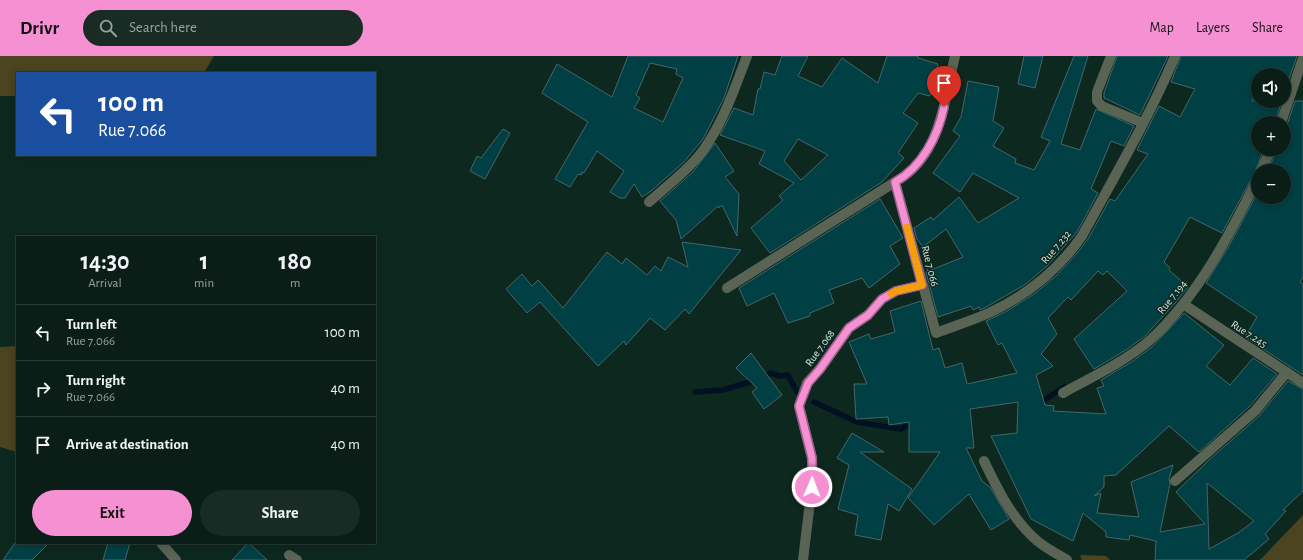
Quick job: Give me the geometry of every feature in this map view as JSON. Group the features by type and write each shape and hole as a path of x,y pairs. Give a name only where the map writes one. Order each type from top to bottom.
{"street":[{"path":"649,202 684,170 709,143 734,90 747,56"},
{"path":"727,288 903,178 916,165 936,135 941,121 955,56"},
{"path":"1111,56 1097,92 1097,101 1102,106 1143,123"},
{"name":"Rue 7.232","path":"936,333 991,312 1046,277 1070,253 1082,236 1143,123 1162,87 1175,56"},
{"path":"1283,116 1303,58"},
{"name":"Rue 7.066","path":"895,182 936,333"},
{"name":"Rue 7.194","path":"1063,393 1117,363 1148,341 1183,304 1202,278 1251,190"},
{"name":"Rue 7.068","path":"804,560 813,477 812,458 799,406 808,383 820,369 849,328 868,315 882,299 896,291 922,285"},
{"name":"Rue 7.245","path":"1183,304 1303,383"},
{"path":"1175,481 1254,411 1287,372"},
{"path":"984,461 998,492 1018,520 1034,539 1067,560"},
{"path":"162,544 176,560"}],"shaded area":[{"path":"0,56 214,56 205,72 16,72 16,96 0,96"},
{"path":"16,346 16,452 0,447 0,347"},
{"path":"1303,515 1303,560 1259,560 1261,559"},
{"path":"1080,555 1106,556 1110,560 1082,560"}],"building":[{"path":"628,56 738,56 724,98 703,139 684,162 642,197 634,184 625,198 620,198 610,192 624,171 597,151 584,173 582,172 581,175 578,174 570,187 555,179 588,122 542,93 557,64 612,97","holes":["650,63 677,69 676,74 683,78 663,122 634,108 640,98 636,95"]},
{"path":"782,56 808,56 798,76 822,87 842,58 878,83 887,56 918,56 918,58 938,64 930,96 918,93 903,113 918,123 898,153 904,158 882,182 770,253 751,228 783,200 779,196 794,183 759,164 765,151 720,135 734,108 753,115 758,89 760,89 764,72 775,75","holes":["798,139 828,155 801,180 784,161"]},
{"path":"1024,56 1043,56 1035,88 1018,84"},
{"path":"1074,56 1088,56 1061,144 1080,150 1096,109 1134,126 1124,146 1111,141 1091,189 1098,193 1077,232 1048,265 1026,284 980,310 979,307 973,310 971,306 938,317 926,272 963,257 946,229 923,247 917,239 914,228 931,217 933,220 959,197 978,223 1019,198 973,173 960,192 933,173 960,136 953,131 961,117 968,81 999,87 993,121 1004,128 993,146 1016,159 1015,163 1034,170 1050,141 1041,137"},
{"path":"1117,56 1168,56 1140,115 1104,98 1104,93"},
{"path":"1181,56 1297,56 1291,73 1291,68 1251,68 1251,108 1280,108 1277,116 1251,116 1251,156 1261,156 1258,164 1251,164 1251,179 1222,233 1190,217 1164,262 1170,268 1169,270 1188,287 1177,301 1145,336 1126,350 1094,369 1074,339 1127,291 1107,271 1103,275 1098,271 1071,300 1068,297 1048,318 1057,334 1041,354 1053,366 1036,375 1045,405 1054,406 1053,411 1106,414 1097,388 1104,386 1101,380 1133,361 1153,346 1184,313 1224,345 1206,366 1230,385 1253,358 1277,374 1250,406 1199,452 1169,426 1116,475 1104,476 1104,487 1094,496 1101,493 1097,513 1139,517 1131,482 1173,465 1169,479 1170,484 1160,532 1205,524 1176,492 1209,460 1259,416 1288,381 1303,389 1303,491 1283,510 1286,511 1265,534 1269,539 1244,560 1155,560 1156,541 1130,535 1129,540 1106,537 1106,532 1083,513 1073,541 1031,519 991,436 1017,433 1018,402 970,409 974,448 966,448 982,481 990,487 1009,519 991,530 969,494 934,525 908,498 940,452 909,452 909,422 889,425 888,417 856,419 854,384 867,384 849,342 869,334 871,339 895,332 890,311 921,301 933,350 939,348 945,368 962,363 967,384 1017,373 1002,343 998,345 986,321 1007,311 1034,294 1057,275 1078,252 1088,239 1110,199 1115,201 1148,154 1137,150 1159,106 1180,117 1195,89 1171,82","holes":["1207,483 1254,521 1238,533 1209,549"]},
{"path":"1295,101 1303,101 1303,277 1300,282 1303,284 1303,375 1245,337 1257,317 1206,283 1229,246 1252,204 1291,204 1291,164 1271,164 1274,156 1291,156 1290,116"},
{"path":"503,129 510,133 485,179 470,171 477,156 481,158"},
{"path":"715,143 734,171 725,177 739,194 737,236 722,205 719,208 718,206 681,239 676,220 660,201 693,172"},
{"path":"880,199 903,238 890,246 900,264 869,288 862,278 829,290 834,303 810,313 810,316 788,323 774,293 747,306 739,288"},
{"path":"682,242 741,250 689,314 685,309 665,330 650,318 626,345 624,341 598,366 540,302 527,313 506,289 522,274 532,286 538,280 563,308 607,252 622,264 626,258 647,275 655,266 661,271 668,257 688,267"},
{"path":"751,353 782,395 764,409 752,392 757,388 736,368"},
{"path":"852,433 884,452 860,452 912,489 899,511 888,504 881,540 855,535 858,515 838,509 849,465 837,458"},
{"path":"15,543 48,544 32,560 3,560"},
{"path":"108,544 130,544 125,560 103,560"},
{"path":"247,544 250,544 267,560 232,560"}],"waterway":[{"path":"695,392 723,390 763,378 770,373 780,376 788,375 797,392"},
{"path":"1040,403 1064,387"},
{"path":"814,402 857,422 901,429 910,424 910,419"}],"slow traffic":[{"path":"891,294 896,291 922,285 907,227"}],"route":[{"path":"812,487 812,458 799,406 808,383 820,369 849,328 868,315 882,299 896,291 922,285 895,182 909,173 925,152 936,135 944,107"}]}
